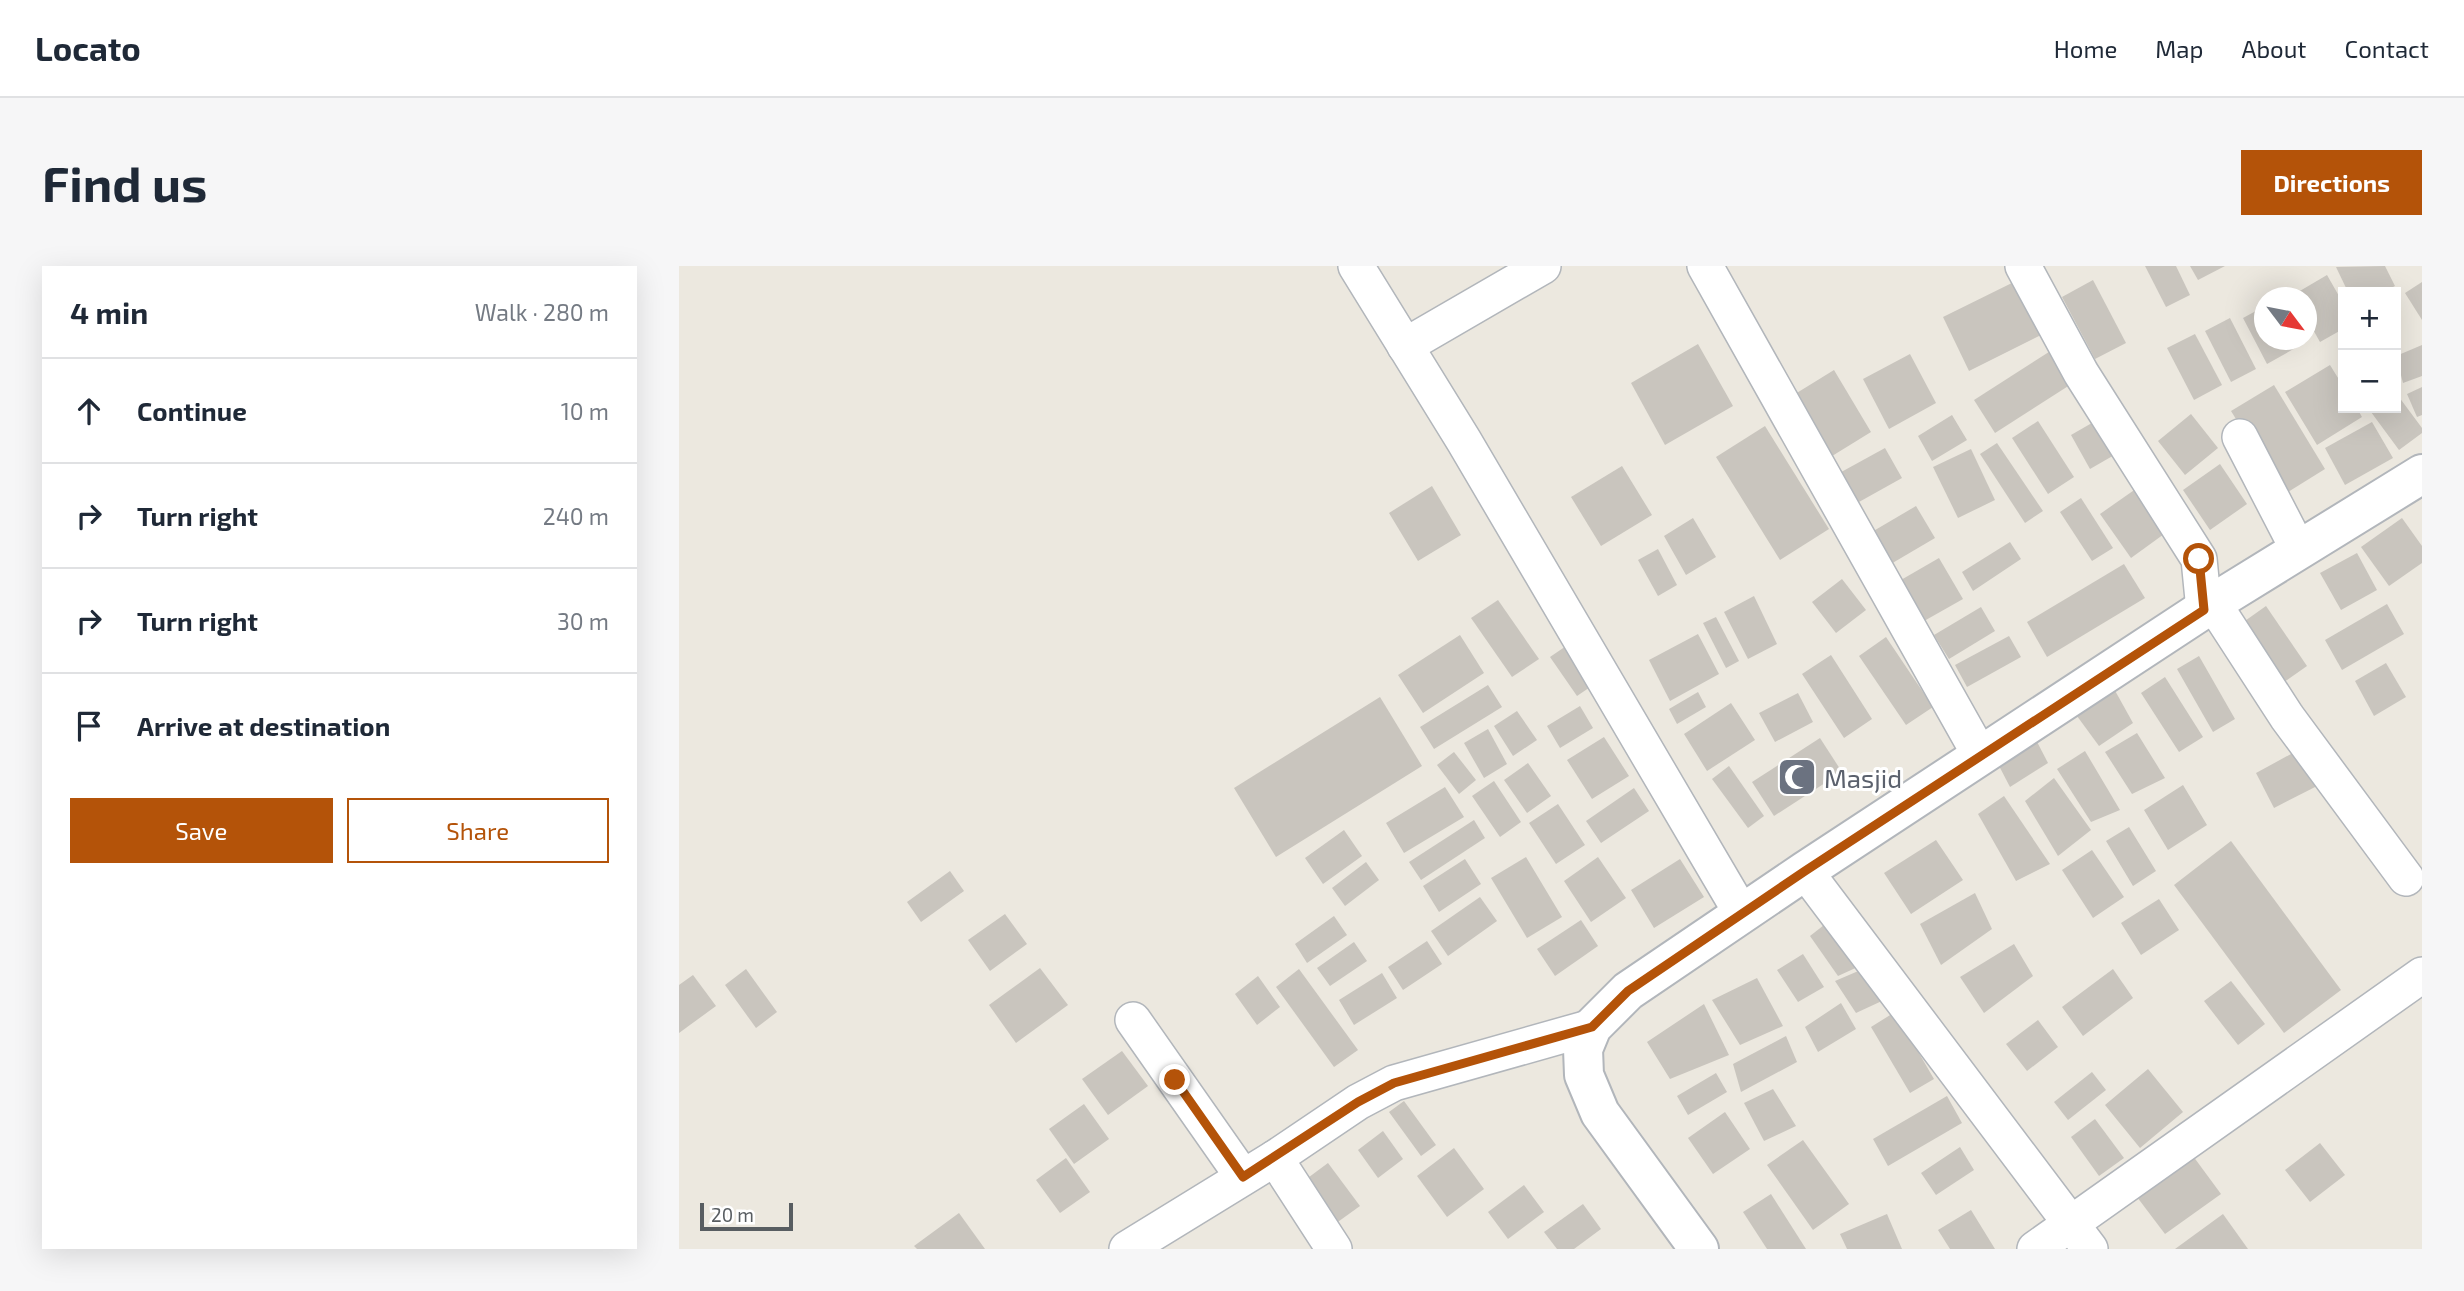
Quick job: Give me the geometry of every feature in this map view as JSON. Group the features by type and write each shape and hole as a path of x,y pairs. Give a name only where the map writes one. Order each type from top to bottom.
{"street":[{"path":"1356,266 1742,914"},
{"path":"1405,346 1543,266"},
{"path":"1705,266 1980,755"},
{"path":"2023,266 2081,373 2199,559 2208,606 2406,878"},
{"path":"2239,437 2298,549"},
{"path":"1699,1249 1600,1113 1584,1074 1583,1049 1592,1027 1628,991 1805,871 2208,606 2422,474"},
{"path":"1805,871 2080,1237"},
{"path":"2035,1249 2080,1237 2422,975"},
{"path":"1133,1020 1243,1177"},
{"path":"1127,1249 1275,1158 1358,1102 1394,1083 1592,1027"},
{"path":"1275,1158 1334,1249"}],"building":[{"path":"2145,266 2176,266 2190,295 2166,307"},
{"path":"2190,266 2225,266 2198,280"},
{"path":"2385,266 2395,286 2346,287 2336,267"},
{"path":"2327,275 2338,294 2338,332 2320,342 2317,337 2317,287 2307,287"},
{"path":"2022,278 2047,332 1969,371 1943,317"},
{"path":"2093,280 2126,343 2095,359 2062,297"},
{"path":"2422,282 2422,320 2405,293"},
{"path":"2254,312 2254,339 2243,318"},
{"path":"2230,318 2256,369 2231,382 2205,331"},
{"path":"2195,334 2222,385 2194,400 2167,348"},
{"path":"1698,344 1733,406 1665,445 1631,383"},
{"path":"2422,345 2422,376 2403,383 2401,354"},
{"path":"2052,350 2073,383 1995,433 1974,400"},
{"path":"2260,350 2292,350 2267,364"},
{"path":"1910,354 1936,403 1889,429 1863,379"},
{"path":"2330,365 2338,378 2338,413 2360,413 2362,417 2317,445 2285,392"},
{"path":"1834,370 1871,432 1824,461 1787,399"},
{"path":"2274,385 2325,469 2283,495 2231,411"},
{"path":"2422,387 2422,415 2417,417 2407,394"},
{"path":"2401,400 2422,428 2422,433 2399,450 2372,413 2401,413"},
{"path":"2191,414 2218,448 2185,475 2158,441"},
{"path":"1952,415 1967,440 1932,461 1918,436"},
{"path":"2104,416 2123,450 2090,469 2071,435"},
{"path":"2038,421 2074,477 2048,494 2012,438"},
{"path":"2372,422 2393,458 2345,485 2325,448"},
{"path":"1765,426 1829,529 1780,560 1716,457"},
{"path":"1997,443 2043,511 2025,523 1980,454"},
{"path":"1885,448 1902,478 1850,507 1834,476"},
{"path":"1971,449 1995,500 1958,518 1933,467"},
{"path":"2220,464 2247,504 2210,530 2183,490"},
{"path":"1622,466 1652,515 1601,546 1571,497"},
{"path":"1432,486 1461,535 1418,561 1389,513"},
{"path":"2140,486 2171,529 2131,558 2100,514"},
{"path":"2081,498 2113,548 2092,561 2060,512"},
{"path":"1916,506 1935,538 1884,568 1865,536"},
{"path":"1693,518 1716,557 1686,575 1664,536"},
{"path":"2402,518 2422,546 2422,563 2389,586 2361,547"},
{"path":"2010,542 2021,559 1973,591 1962,572"},
{"path":"1658,549 1677,585 1658,596 1638,560"},
{"path":"2357,553 2377,590 2341,610 2320,573"},
{"path":"1939,558 1963,599 1917,625 1894,584"},
{"path":"2124,564 2145,598 2047,657 2027,622"},
{"path":"1842,579 1866,610 1836,633 1812,602"},
{"path":"1754,596 1777,644 1748,659 1724,612"},
{"path":"1498,600 1539,659 1512,677 1471,618"},
{"path":"2387,604 2404,634 2342,670 2325,640"},
{"path":"2266,606 2307,666 2277,687 2235,628"},
{"path":"1981,607 1995,631 1949,659 1934,635"},
{"path":"1716,617 1739,661 1726,668 1703,623"},
{"path":"1698,634 1719,674 1670,701 1649,660"},
{"path":"1460,635 1484,673 1423,713 1398,675"},
{"path":"2009,636 2021,657 1967,687 1955,665"},
{"path":"1886,637 1933,707 1906,725 1859,656"},
{"path":"1572,642 1599,681 1577,696 1550,657"},
{"path":"1831,655 1872,719 1844,738 1802,674"},
{"path":"2199,656 2235,719 2213,732 2177,669"},
{"path":"2386,663 2406,697 2374,716 2355,681"},
{"path":"2165,677 2203,737 2179,752 2141,693"},
{"path":"1488,685 1502,707 1434,749 1420,727"},
{"path":"2113,687 2133,723 2099,746 2077,716"},
{"path":"1698,692 1706,707 1677,724 1669,709"},
{"path":"1798,693 1813,722 1775,742 1759,713"},
{"path":"1380,697 1422,766 1276,857 1234,788"},
{"path":"1731,703 1755,740 1707,771 1684,734"},
{"path":"1580,706 1593,728 1560,748 1547,726"},
{"path":"1517,711 1537,740 1513,756 1494,726"},
{"path":"1488,729 1507,764 1484,778 1464,743"},
{"path":"2137,733 2165,778 2132,794 2105,752"},
{"path":"2034,736 2048,763 2010,787 1997,762"},
{"path":"1604,737 1629,776 1592,799 1567,760"},
{"name":"Masjid","path":"1820,738 1842,772 1774,816 1752,782"},
{"path":"2302,748 2321,784 2274,808 2256,773"},
{"path":"2085,751 2120,810 2091,822 2057,769"},
{"path":"1454,752 1476,780 1459,794 1437,765"},
{"path":"1528,763 1551,796 1527,813 1504,780"},
{"path":"1729,766 1764,816 1748,828 1712,779"},
{"path":"2054,778 2091,830 2058,856 2025,801"},
{"path":"1494,781 1521,822 1500,837 1472,796"},
{"path":"2183,785 2207,825 2168,850 2144,810"},
{"path":"1445,787 1464,817 1404,853 1386,823"},
{"path":"1634,788 1649,811 1601,843 1586,821"},
{"path":"2004,796 2050,864 2016,881 1978,814"},
{"path":"1558,804 1585,845 1556,864 1529,823"},
{"path":"1474,820 1485,838 1421,880 1409,862"},
{"path":"2129,827 2156,871 2133,886 2106,841"},
{"path":"1344,830 1362,856 1323,884 1305,858"},
{"path":"1936,840 1963,880 1911,914 1884,873"},
{"path":"2231,841 2341,990 2284,1033 2174,885"},
{"path":"2092,850 2124,897 2093,918 2062,870"},
{"path":"1526,857 1562,917 1527,938 1491,878"},
{"path":"1598,857 1626,898 1591,922 1564,881"},
{"path":"1465,859 1481,884 1439,912 1423,886"},
{"path":"1680,859 1704,897 1654,928 1631,890"},
{"path":"1366,862 1379,880 1345,906 1332,888"},
{"path":"950,871 964,891 921,922 907,902"},
{"path":"1975,893 1992,929 1941,965 1920,924"},
{"path":"1480,897 1497,921 1448,956 1431,931"},
{"path":"2159,899 2179,930 2141,955 2121,923"},
{"path":"1005,914 1027,944 990,971 968,940"},
{"path":"1334,916 1347,935 1307,963 1295,944"},
{"path":"1833,918 1862,965 1838,976 1810,936"},
{"path":"1581,920 1598,946 1555,976 1537,949"},
{"path":"1427,941 1442,964 1403,990 1388,967"},
{"path":"1354,942 1367,961 1330,986 1317,968"},
{"path":"2014,944 2033,976 1984,1013 1960,977"},
{"path":"1803,954 1824,987 1798,1002 1777,970"},
{"path":"1040,968 1068,1005 1016,1043 989,1005"},
{"path":"746,969 777,1012 756,1028 725,985"},
{"path":"1299,969 1358,1050 1334,1067 1276,987"},
{"path":"1863,969 1884,1000 1856,1013 1835,981"},
{"path":"2113,969 2133,998 2083,1036 2062,1007"},
{"path":"1382,973 1397,998 1354,1025 1339,1000"},
{"path":"693,975 716,1006 679,1033 679,985"},
{"path":"1258,976 1280,1007 1257,1025 1235,994"},
{"path":"1757,978 1783,1026 1740,1045 1712,1000"},
{"path":"2231,981 2265,1024 2238,1045 2204,1001"},
{"path":"1841,1003 1856,1029 1818,1052 1805,1027"},
{"path":"1704,1004 1729,1055 1670,1079 1647,1042"},
{"path":"1895,1012 1934,1079 1910,1093 1871,1027"},
{"path":"2038,1020 2058,1047 2027,1071 2006,1044"},
{"path":"1786,1036 1797,1062 1741,1092 1733,1064"},
{"path":"1122,1051 1148,1086 1108,1115 1082,1079"},
{"path":"2148,1069 2183,1112 2140,1148 2105,1105"},
{"path":"2092,1072 2106,1090 2068,1120 2054,1102"},
{"path":"1716,1073 1727,1092 1688,1115 1677,1096"},
{"path":"1773,1089 1796,1126 1764,1141 1744,1103"},
{"path":"1947,1096 1962,1123 1888,1166 1873,1139"},
{"path":"1404,1101 1436,1145 1421,1156 1389,1112"},
{"path":"1084,1104 1109,1139 1074,1164 1049,1129"},
{"path":"1725,1112 1750,1149 1713,1174 1688,1138"},
{"path":"2095,1119 2124,1158 2099,1176 2071,1137"},
{"path":"1383,1131 1403,1159 1378,1178 1358,1150"},
{"path":"1803,1140 1849,1204 1813,1230 1767,1165"},
{"path":"2320,1143 2345,1175 2310,1202 2285,1170"},
{"path":"1960,1147 1974,1170 1936,1195 1921,1173"},
{"path":"1454,1148 1484,1189 1447,1217 1417,1176"},
{"path":"2193,1156 2221,1194 2165,1234 2137,1197"},
{"path":"1066,1158 1090,1192 1060,1213 1036,1180"},
{"path":"1328,1163 1360,1206 1328,1229 1297,1186"},
{"path":"1524,1185 1544,1212 1508,1239 1488,1212"},
{"path":"1771,1194 1806,1249 1767,1249 1743,1212"},
{"path":"1583,1204 1601,1229 1574,1249 1557,1249 1544,1232"},
{"path":"1971,1210 1995,1249 1950,1249 1938,1230"},
{"path":"959,1213 985,1249 917,1249 914,1246"},
{"path":"1887,1214 1902,1249 1847,1249 1840,1234"},
{"path":"2223,1214 2248,1249 2175,1249"}],"place":[{"name":"Masjid","path":"1797,777"}],"route":[{"path":"1175,1080 1243,1177 1358,1102 1394,1083 1592,1027 1628,991 1980,755 2204,610 2199,559"}]}
